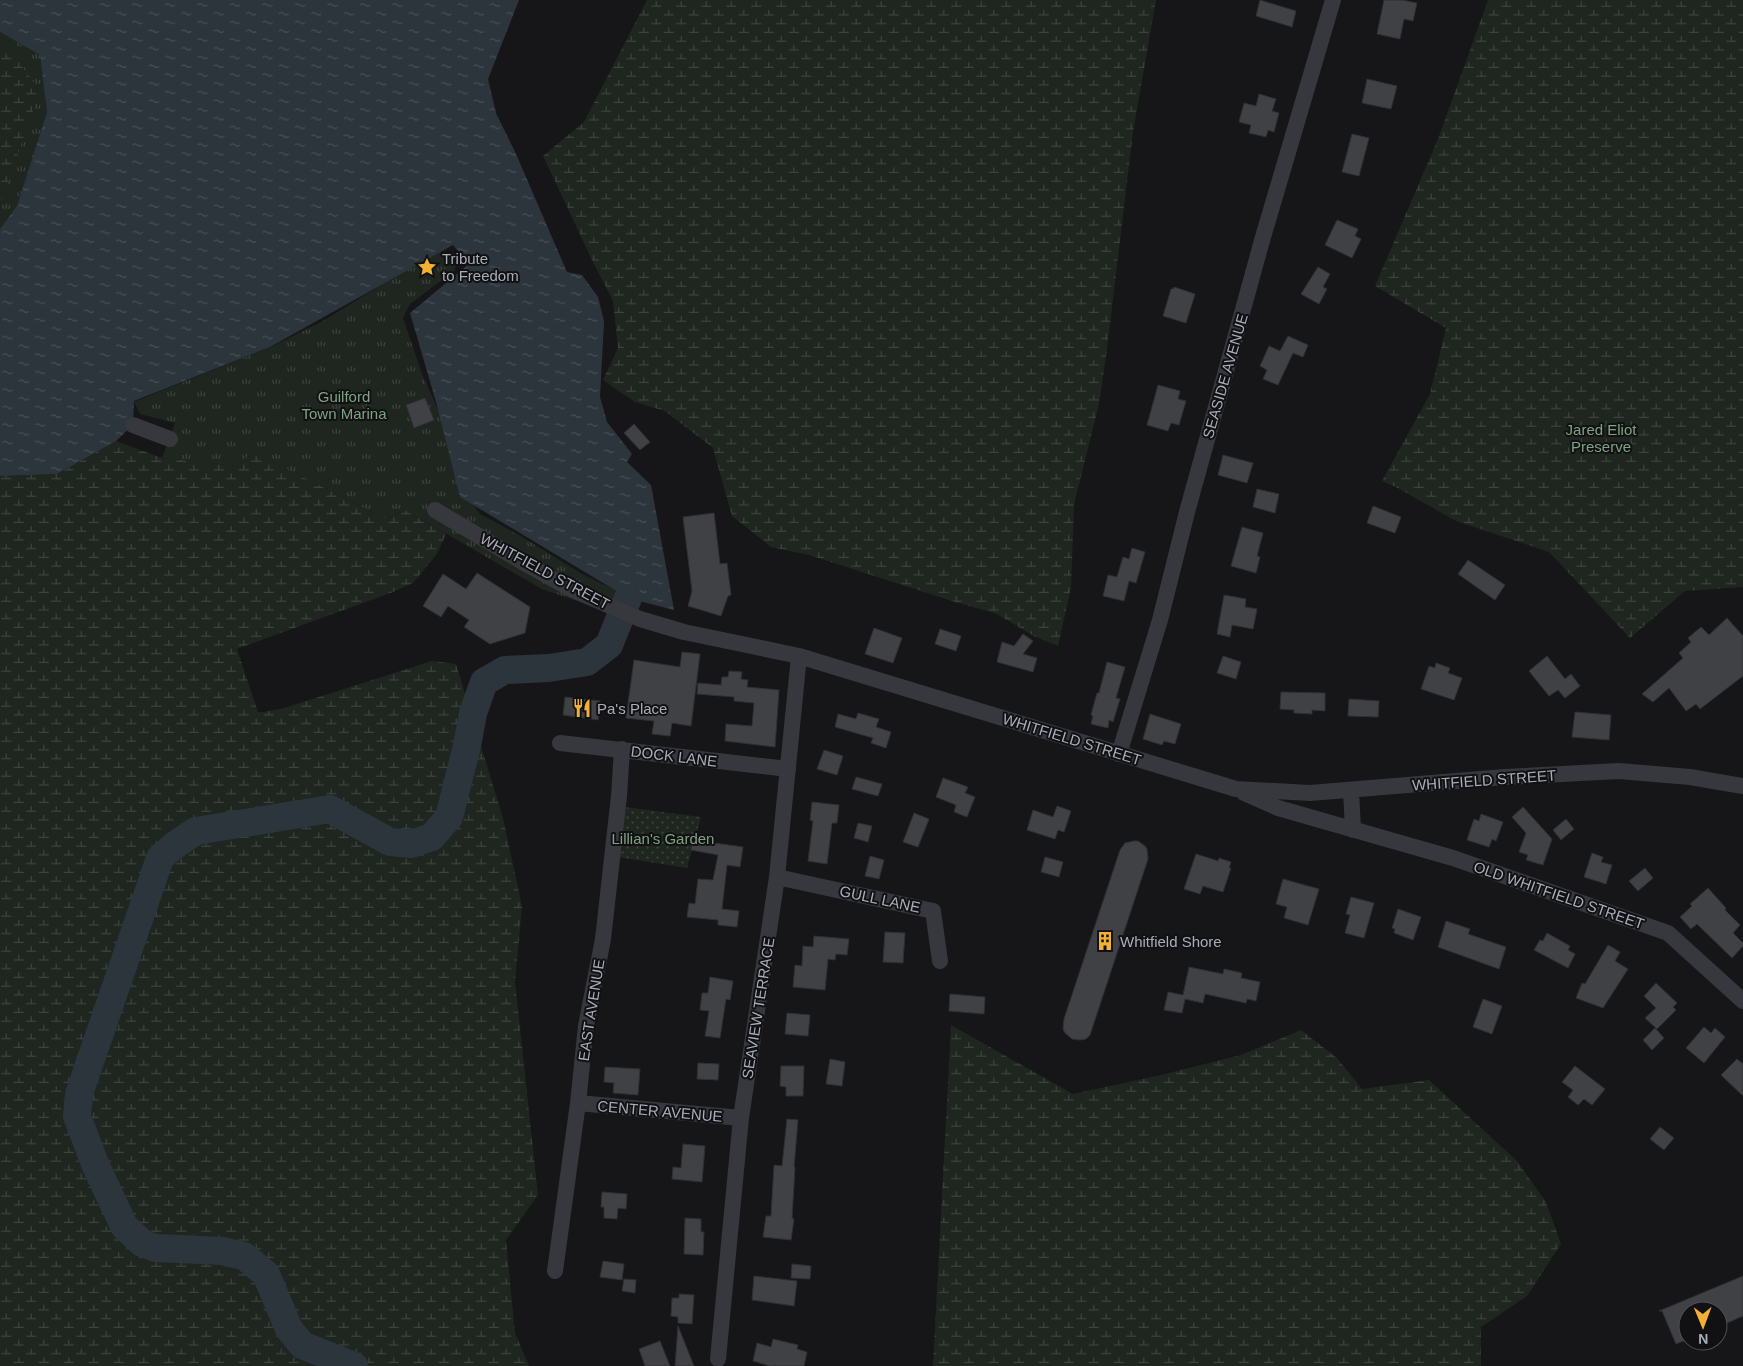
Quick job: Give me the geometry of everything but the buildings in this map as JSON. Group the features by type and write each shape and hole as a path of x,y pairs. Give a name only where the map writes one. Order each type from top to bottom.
{"street":[{"name":"SEASIDE AVENUE","path":"1119,754 1160,620 1187,512 1289,147 1333,0"},
{"path":"134,425 170,438"},
{"name":"WHITFIELD STREET","path":"435,510 573,590 640,619 684,632 799,656 1236,789 1310,793 1505,777 1619,771 1690,777 1743,786"},
{"name":"SEAVIEW TERRACE","path":"718,1359 741,1118 777,877 799,656"},
{"name":"DOCK LANE","path":"560,743 788,769"},
{"name":"EAST AVENUE","path":"555,1271 578,1103 586,1026 603,939 620,796 622,749"},
{"name":"OLD WHITFIELD STREET","path":"1236,789 1278,808 1454,858 1668,933 1743,1001"},
{"path":"1351,790 1353,830"},
{"name":"GULL LANE","path":"777,877 932,911 940,961"},
{"name":"CENTER AVENUE","path":"578,1103 741,1118"}],"green space":[{"path":"647,0 1156,0 1133,132 1099,404 1074,504 1071,588 1058,646 1034,636 997,614 809,555 771,547 732,516 713,448 665,411 635,402 603,380 618,348 613,301 543,156 584,122"},
{"name":"Jared Eliot Preserve","path":"1488,0 1743,0 1743,587 1685,591 1630,638 1549,552 1456,521 1382,481 1430,394 1446,328 1375,286 1438,139"},
{"path":"0,32 40,55 47,112 17,207 0,229"},
{"path":"0,51 12,53 40,91 0,204"},
{"name":"Guilford Town Marina","path":"435,252 454,253 457,261 454,271 410,304 403,318 422,374 462,463 470,501 480,514 524,538 582,574 617,591 607,611 542,589 405,510 386,519 253,452 237,466 162,458 175,423 140,414 134,402 273,346 323,321"},
{"path":"116,441 162,458 237,466 253,452 386,519 405,510 446,534 437,554 413,583 237,649 258,712 284,708 432,661 456,664 503,818 522,906 515,982 538,1195 506,1240 515,1333 529,1366 0,1366 0,476 57,474"},
{"name":"Lillian's Garden","path":"624,807 701,817 687,868 618,857"},
{"path":"951,1025 1073,1094 1241,1055 1301,1030 1337,1058 1362,1089 1429,1080 1517,1161 1546,1202 1561,1244 1527,1296 1481,1327 1481,1366 933,1366"}],"water":[{"path":"0,0 519,0 488,79 496,113 516,154 567,272 582,275 598,297 604,321 600,397 607,422 632,454 627,462 651,485 674,610 628,598 460,497 436,402 410,313 469,264 453,245 270,347 134,401 133,425 116,441 57,474 0,476 0,229 17,206 47,112 40,55 0,32"}],"waterway":[{"path":"354,1366 302,1345 289,1329 266,1274 244,1256 222,1251 155,1248 142,1243 124,1226 95,1164 77,1116 79,1094 160,858 196,831 330,809 390,842 411,844 432,837 449,817 467,746 473,713 484,682 505,670 549,668 587,662 609,645 628,598"}],"place":[{"name":"Tribute to Freedom","path":"427,267"},
{"name":"Pa's Place","path":"582,708"},
{"name":"Whitfield Shore","path":"1105,941"}]}
